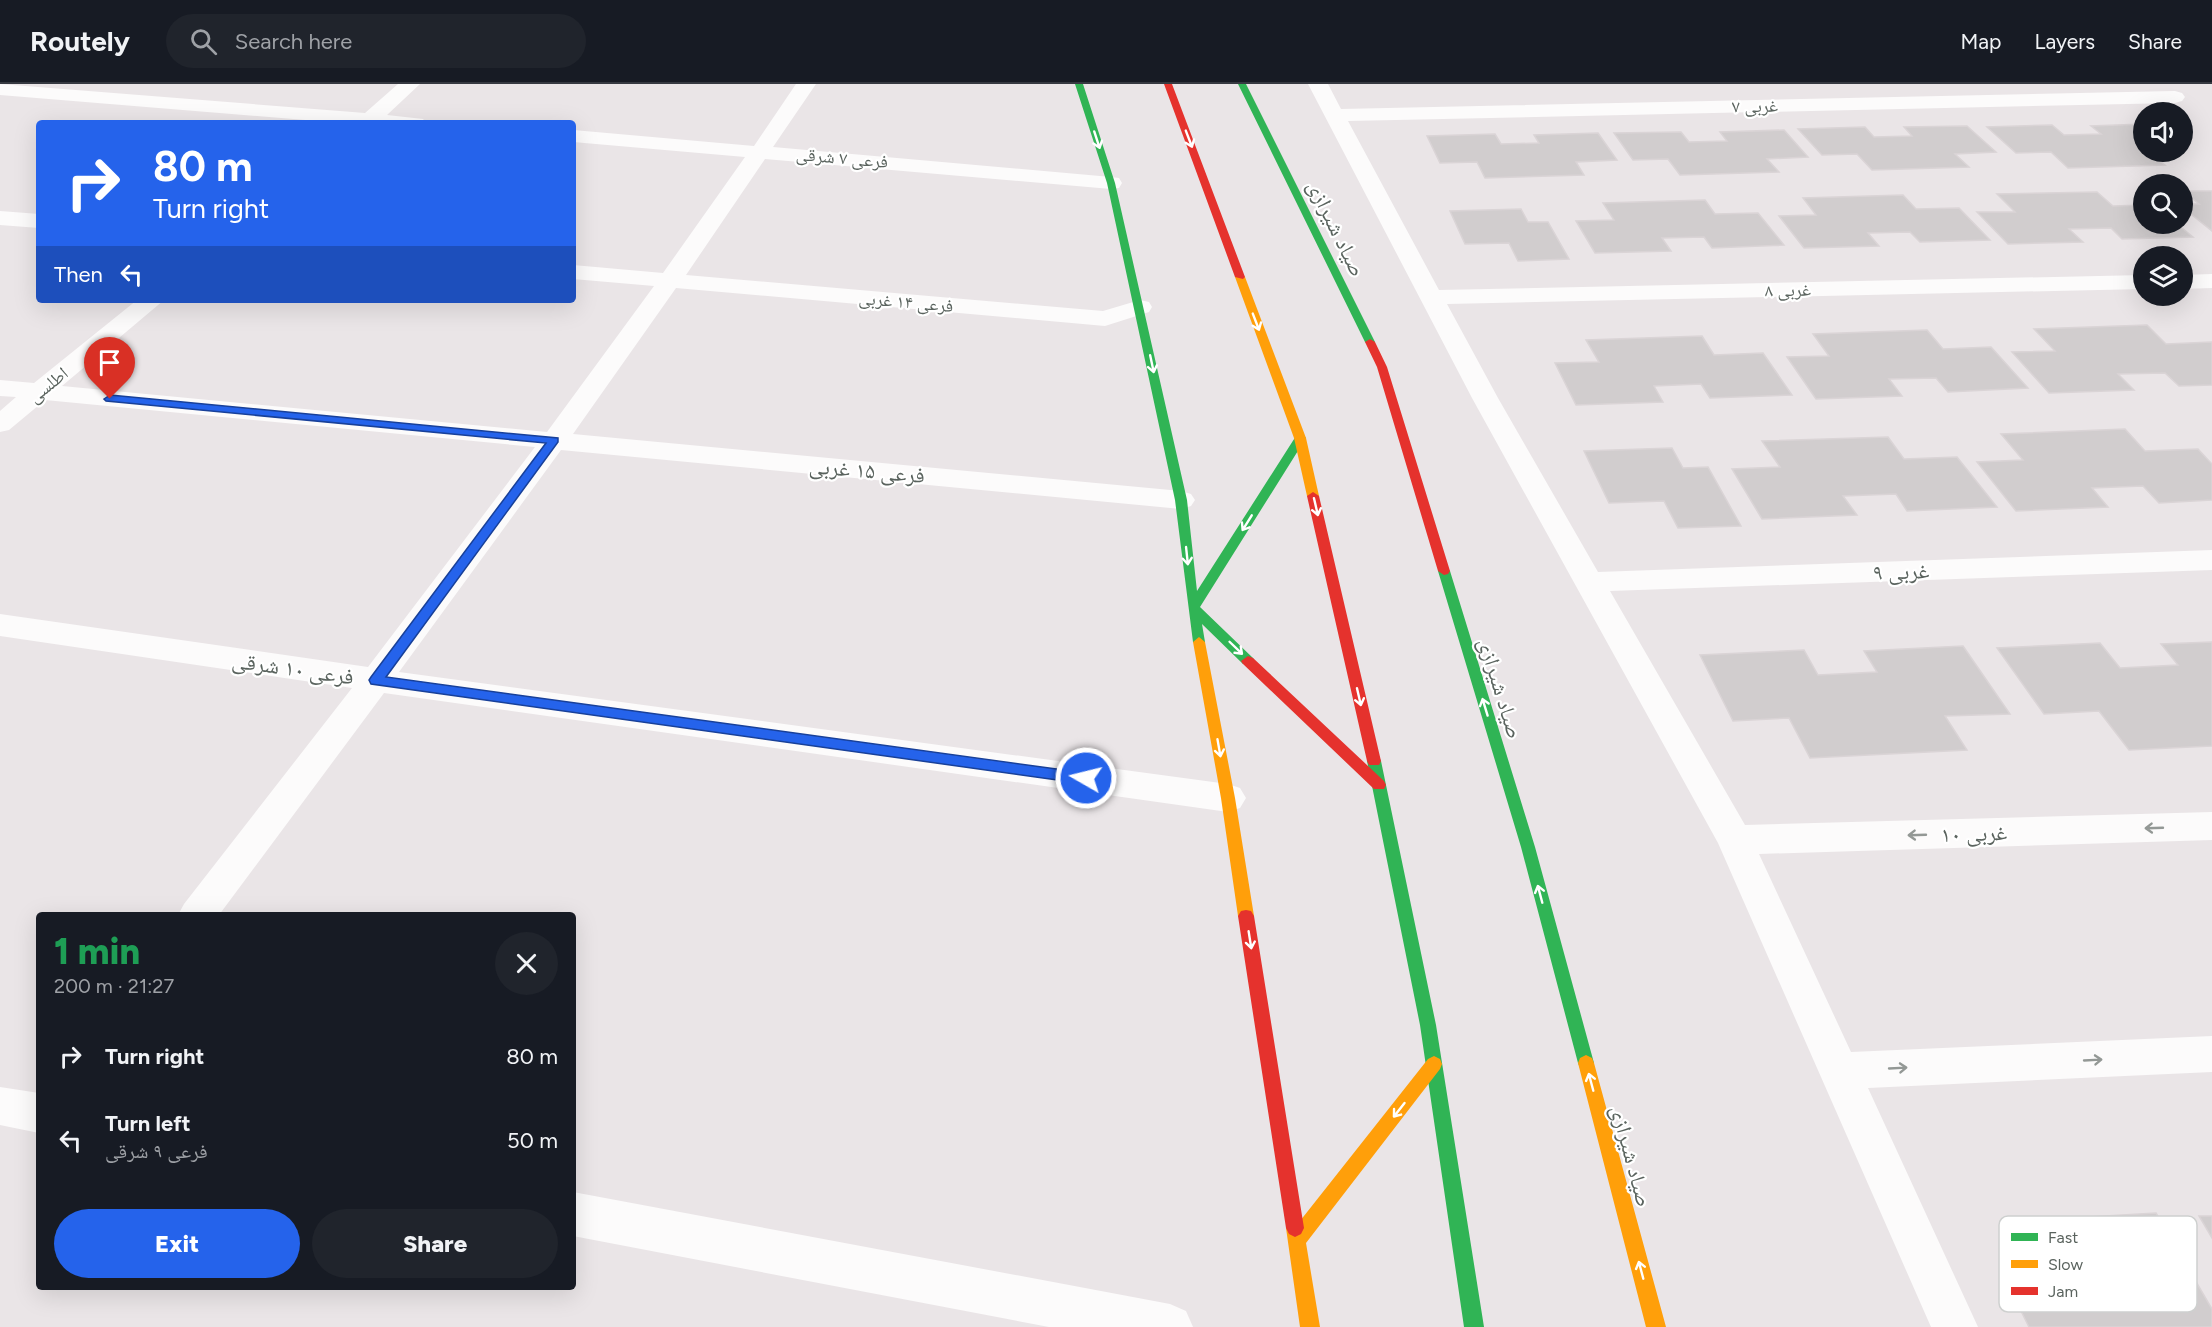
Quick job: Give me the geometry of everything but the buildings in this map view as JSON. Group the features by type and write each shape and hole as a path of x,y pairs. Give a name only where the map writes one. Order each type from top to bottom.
{"main road":[{"path":"1079,84 1111,183 1181,500 1193,608 1228,798 1310,1327"},
{"path":"1168,84 1300,438 1379,785 1434,1064 1474,1327"},
{"name":"صیاد شیرازی","path":"1242,84 1382,367 1528,848 1656,1327"},
{"path":"1193,608 1300,438"},
{"path":"1193,608 1379,785"},
{"path":"1297,1240 1434,1064"}],"street":[{"path":"368,120 410,84"},
{"path":"199,912 376,680 554,440 669,281 806,84"},
{"path":"1318,84 1485,398 1735,840 1955,1327"},
{"path":"0,89 356,120"},
{"name":"۷ غربی","path":"1335,115 2175,97"},
{"name":"فرعی ۷ شرقی","path":"576,136 761,150 1111,183"},
{"path":"0,218 36,221"},
{"name":"فرعی ۱۴ غربی","path":"576,272 1105,319 1140,307"},
{"path":"2193,282 2212,281"},
{"name":"۸ غربی","path":"1432,297 2133,282"},
{"name":"اطلسی","path":"0,424 148,303"},
{"name":"فرعی ۱۵ غربی","path":"0,388 1181,500"},
{"name":"۹ غربی","path":"1590,582 2212,560"},
{"name":"فرعی ۱۰ شرقی","path":"0,625 376,680 1228,798"},
{"name":"۱۰ غربی","path":"1735,840 2212,826"},
{"path":"1840,1071 2212,1054"},
{"path":"0,1106 36,1112"},
{"path":"576,1215 1170,1327"}],"traffic: fast":[{"path":"1079,84 1111,183 1181,500 1199,642"},
{"path":"1242,84 1370,342"},
{"path":"1248,661 1193,608 1300,438"},
{"path":"1444,571 1528,847 1586,1063"},
{"path":"1374,761 1428,1025 1474,1327"}],"traffic: slow":[{"path":"1240,277 1300,438 1313,496"},
{"path":"1199,642 1228,798 1246,916"},
{"path":"1586,1063 1656,1327"},
{"path":"1297,1240 1434,1064"},
{"path":"1295,1228 1310,1327"}],"traffic: jam":[{"path":"1168,84 1240,277"},
{"path":"1370,342 1382,367 1444,571"},
{"path":"1313,496 1374,761"},
{"path":"1248,661 1379,785"},
{"path":"1246,916 1295,1228"}],"route":[{"path":"110,399 554,440 376,680 1086,778"}]}
